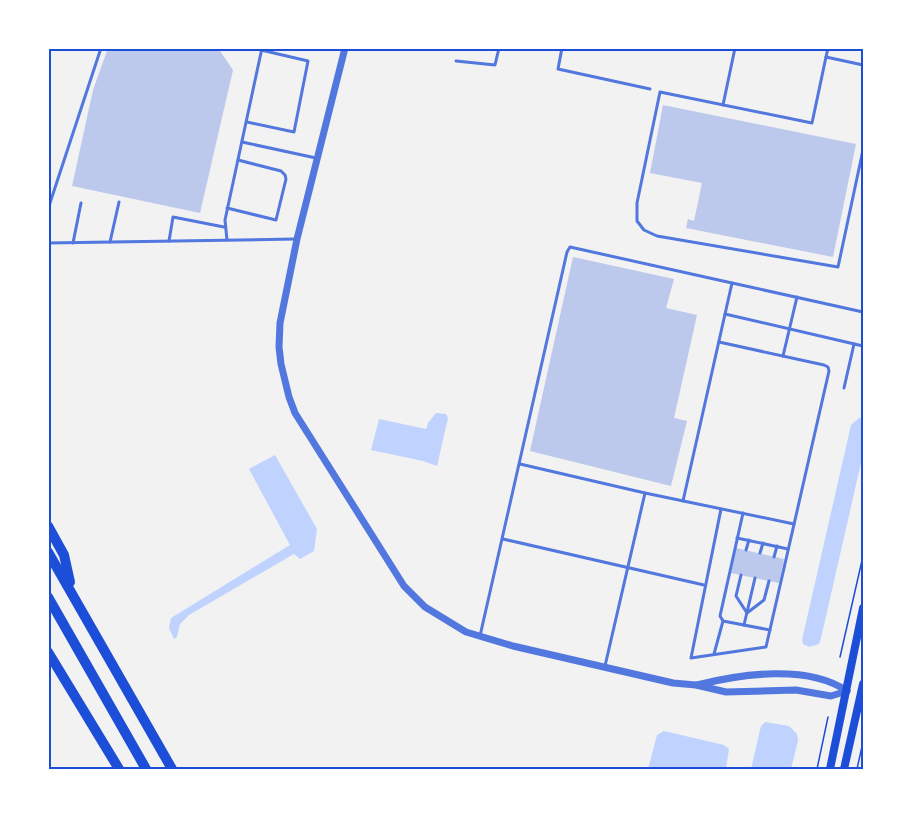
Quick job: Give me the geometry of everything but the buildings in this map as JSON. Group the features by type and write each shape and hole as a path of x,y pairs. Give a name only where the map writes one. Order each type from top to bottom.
{"highway":[{"path":"48,526 64,555 74,594"},
{"path":"48,552 172,769"},
{"path":"48,597 146,769"},
{"path":"48,652 119,769"}],"main road":[{"path":"830,769 863,608"},
{"path":"844,769 863,684"}],"street":[{"path":"345,48 297,239 280,323 279,347 287,389 295,413 404,586 425,608 452,625 480,637 605,668 726,692 796,690 831,696 847,691"},
{"path":"696,685 727,678 779,674 800,675 834,682 847,691"}],"lane":[{"path":"48,208 101,48"},
{"path":"456,61 495,65 499,48"},
{"path":"562,48 558,69 650,89"},
{"path":"723,105 735,48"},
{"path":"828,48 812,123 660,92 637,203 637,221 644,230 657,236 838,267 863,150"},
{"path":"227,240 225,227 227,208 261,49 308,61 294,132 246,122"},
{"path":"826,57 863,65"},
{"path":"242,142 317,158"},
{"path":"227,208 276,220 286,179 281,171 238,160"},
{"path":"110,242 119,202"},
{"path":"73,243 81,204"},
{"path":"169,241 173,217 225,227"},
{"path":"48,243 297,239"},
{"path":"480,637 570,247 863,312"},
{"path":"683,501 732,283"},
{"path":"783,356 797,297"},
{"path":"725,314 863,346"},
{"path":"719,342 824,365 830,371 766,647 691,658 721,509"},
{"path":"844,388 854,344"},
{"path":"520,464 794,524"},
{"path":"605,668 645,493"},
{"path":"714,654 723,621 720,616 742,513"},
{"path":"737,538 788,549"},
{"path":"503,540 704,585"},
{"path":"746,550 749,540"},
{"path":"760,553 762,543"},
{"path":"774,556 777,546"},
{"path":"741,575 736,596 747,613"},
{"path":"744,625 755,578"},
{"path":"747,613 764,600 769,581"},
{"path":"723,621 770,630"}],"path":[{"path":"840,657 863,556"},
{"path":"817,769 828,717"},
{"path":"857,769 863,742"}],"water":[{"path":"436,413 446,414 448,418 437,466 371,450 379,419 426,429"},
{"path":"859,418 863,418 863,454 821,638 819,644 809,647 803,644 802,640 851,425"},
{"path":"275,455 317,529 314,551 300,559 294,554 189,615 180,624 177,637 174,639 169,628 171,618 290,545 249,469"},
{"path":"765,722 789,726 797,734 798,741 791,769 751,769 761,726"},
{"path":"664,731 724,745 729,749 726,769 648,769 657,735"}]}
